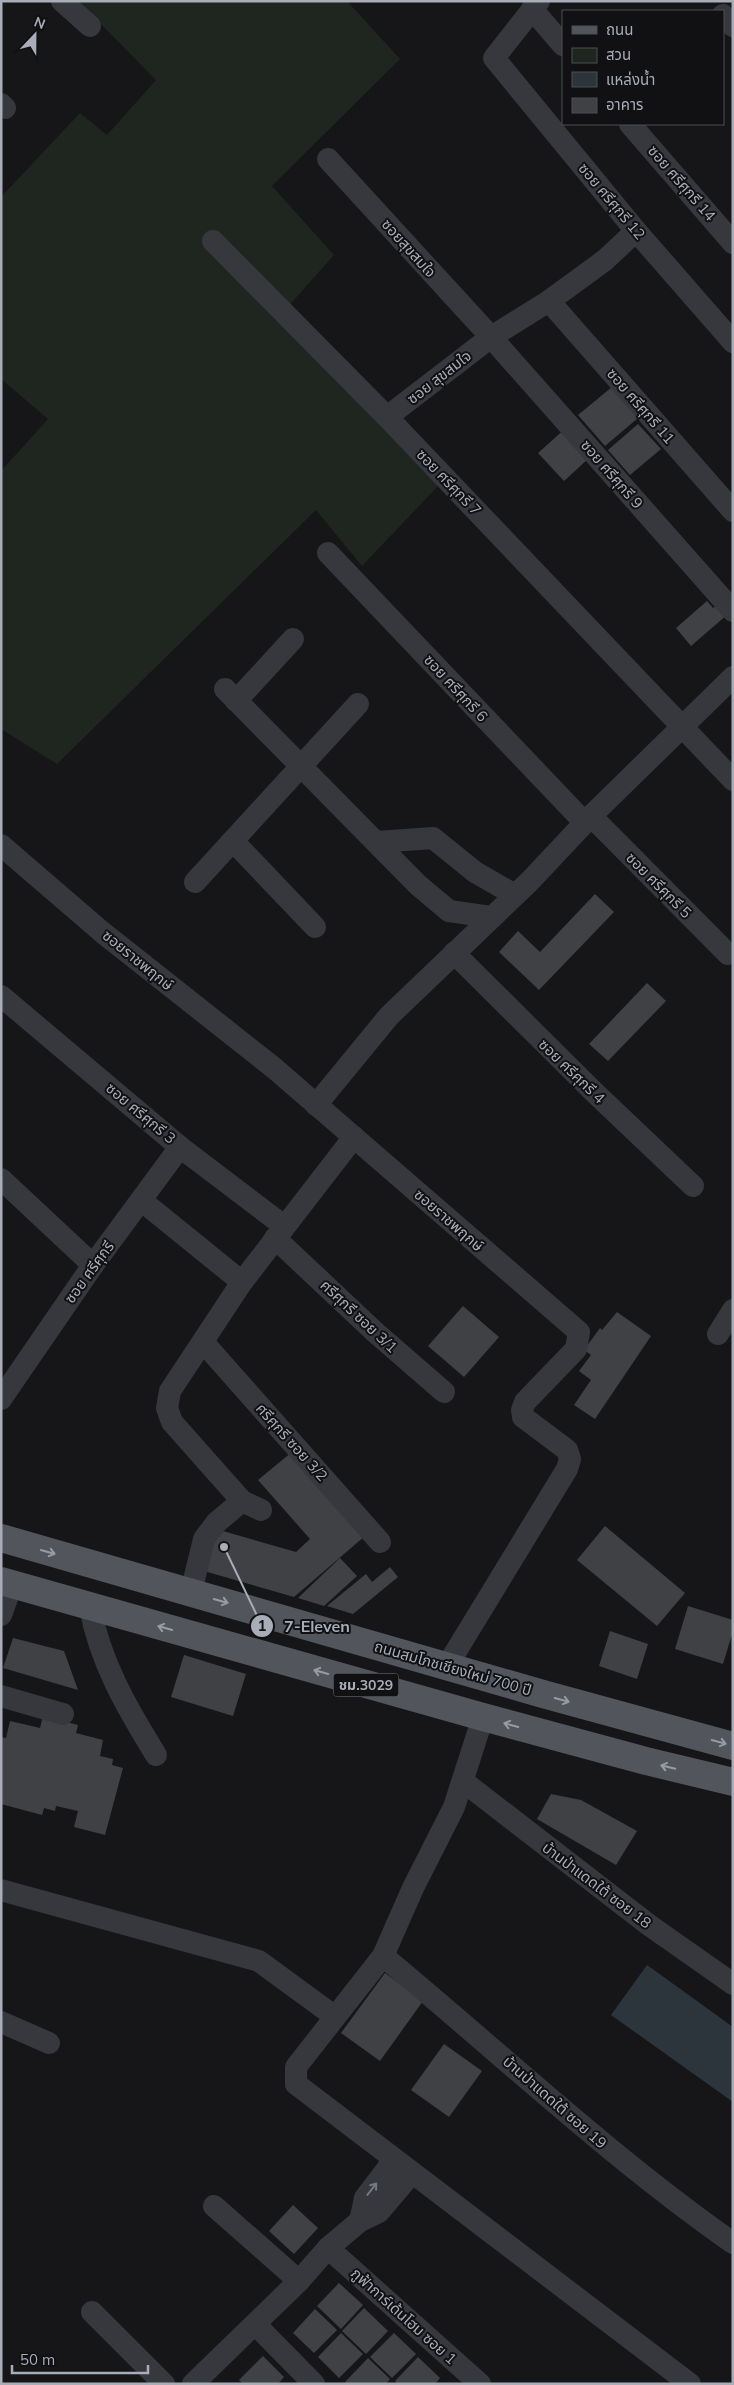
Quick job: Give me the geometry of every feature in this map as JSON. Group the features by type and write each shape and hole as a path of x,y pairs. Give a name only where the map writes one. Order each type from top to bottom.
{"main road":[{"name":"ถนนสมโภชเชียงใหม่ 700 ปี","path":"1,1538 733,1746"},
{"name":"ชม.3029","path":"6,1583 483,1718 646,1762 733,1782"}],"street":[{"path":"62,1 90,26"},
{"path":"535,5 562,44"},
{"name":"ซอย ศรีศุกรี 12","path":"535,5 494,58 636,231 733,342"},
{"path":"724,17 733,26"},
{"name":"ซอย ศรีศุกรี 14","path":"631,125 733,243"},
{"name":"ซอยสุขสมใจ","path":"328,159 491,337"},
{"name":"ซอย สุขสมใจ","path":"387,417 491,337 549,301 604,260 636,231"},
{"name":"ซอย ศรีศุกรี 7","path":"213,241 387,417 733,780"},
{"name":"ซอย ศรีศุกรี 11","path":"549,301 733,510"},
{"name":"ซอย ศรีศุกรี 9","path":"491,337 733,611"},
{"name":"ซอย ศรีศุกรี 6","path":"328,552 588,820"},
{"path":"293,639 230,695 418,885 449,911 491,917"},
{"path":"316,1105 375,1031 515,895 733,677"},
{"path":"196,882 358,704"},
{"name":"ซอย ศรีศุกรี 5","path":"588,820 728,954"},
{"path":"377,842 433,838 475,872 515,895"},
{"path":"233,841 314,927"},
{"name":"ซอยราชพฤกษ์","path":"1,845 102,932 274,1068 579,1332 576,1349 525,1402 522,1410 524,1417 567,1450 570,1459 566,1469 447,1666"},
{"name":"ซอย ศรีศุกรี 4","path":"454,953 595,1093 694,1186"},
{"name":"ซอย ศรีศุกรี 3","path":"1,996 279,1232"},
{"path":"191,1592 204,1539 216,1523 252,1506 172,1422 167,1408 170,1391 242,1282 354,1138"},
{"name":"ซอย ศรีศุกรี","path":"1,1399 9,1369 93,1265 142,1201 180,1146"},
{"path":"1,1180 93,1265"},
{"path":"142,1201 242,1282"},
{"name":"ศรีศุกรี ซอย 3/1","path":"279,1232 376,1333 444,1392"},
{"path":"718,1334 733,1310"},
{"name":"ศรีศุกรี ซอย 3/2","path":"203,1342 380,1542"},
{"path":"1,1615 6,1583"},
{"path":"90,1607 94,1630 104,1661 156,1755"},
{"path":"1,1696 63,1714"},
{"path":"483,1718 464,1782 454,1807 413,1888 383,1956 334,2016 296,2067 296,2084 690,2384"},
{"name":"บ้านป่าแดดใต้ ซอย 18","path":"464,1782 649,1925 733,1984"},
{"path":"1,1890 259,1961 334,2016"},
{"name":"บ้านป่าแดดใต้ ซอย 19","path":"383,1956 609,2149 685,2209 733,2243"},
{"path":"1,2022 49,2043"},
{"path":"193,2384 299,2281 328,2248 360,2221 365,2198 403,2167"},
{"path":"214,2206 299,2281"},
{"name":"ภูฟ้าการ์เด้นโฮม ซอย 1","path":"328,2248 480,2384"},
{"path":"92,2312 164,2384"},
{"path":"255,2324 314,2384"}],"green space":[{"path":"78,1 347,1 400,59 272,186 334,255 277,319 438,486 362,566 316,510 57,764 1,729 1,471 48,419 1,379 1,197 80,113 107,135 156,80"}],"water":[{"path":"647,1965 733,2027 733,2102 611,2015"}],"building":[{"path":"612,387 638,418 605,446 578,415"},
{"path":"638,424 661,449 630,475 608,450"},
{"path":"566,428 588,459 564,481 538,453"},
{"path":"707,601 713,608 719,604 728,614 691,646 676,628"},
{"path":"595,894 614,912 539,990 499,952 518,931 540,952"},
{"path":"647,983 666,1001 608,1061 589,1044"},
{"path":"463,1306 499,1337 464,1377 428,1346"},
{"path":"617,1312 651,1336 595,1419 574,1405 591,1380 579,1371 591,1355 584,1350 600,1328 602,1330"},
{"path":"292,1452 365,1536 294,1597 204,1571 216,1529 296,1552 310,1539 258,1480"},
{"path":"605,1526 685,1593 657,1626 577,1560"},
{"path":"340,1558 357,1576 324,1606 298,1598"},
{"path":"390,1567 398,1577 353,1614 327,1606 366,1574 372,1582"},
{"path":"688,1606 733,1620 733,1631 723,1664 675,1649"},
{"path":"610,1631 648,1644 637,1679 599,1666"},
{"path":"13,1638 64,1651 78,1690 3,1668"},
{"path":"184,1655 246,1674 233,1716 171,1697"},
{"path":"43,1716 78,1725 76,1733 103,1740 100,1756 113,1759 112,1765 123,1768 105,1835 74,1827 78,1811 56,1806 55,1811 44,1808 42,1815 1,1804 1,1737 6,1738 10,1721 40,1728"},
{"path":"551,1794 581,1800 637,1831 616,1865 537,1819"},
{"path":"385,1973 423,2001 380,2061 341,2033"},
{"path":"444,2044 482,2071 449,2117 411,2090"},
{"path":"293,2205 318,2228 294,2254 269,2231"},
{"path":"339,2283 363,2305 341,2329 317,2306"},
{"path":"364,2308 388,2331 366,2354 342,2331"},
{"path":"315,2309 337,2330 314,2353 293,2333"},
{"path":"341,2333 363,2354 339,2378 318,2357"},
{"path":"394,2333 416,2354 392,2378 370,2357"},
{"path":"263,2356 284,2377 278,2384 243,2384 239,2380"},
{"path":"418,2357 440,2378 435,2384 398,2384 395,2381"},
{"path":"368,2358 390,2379 386,2384 347,2384 345,2382"}],"place":[{"name":"7-Eleven","path":"224,1547"}]}
